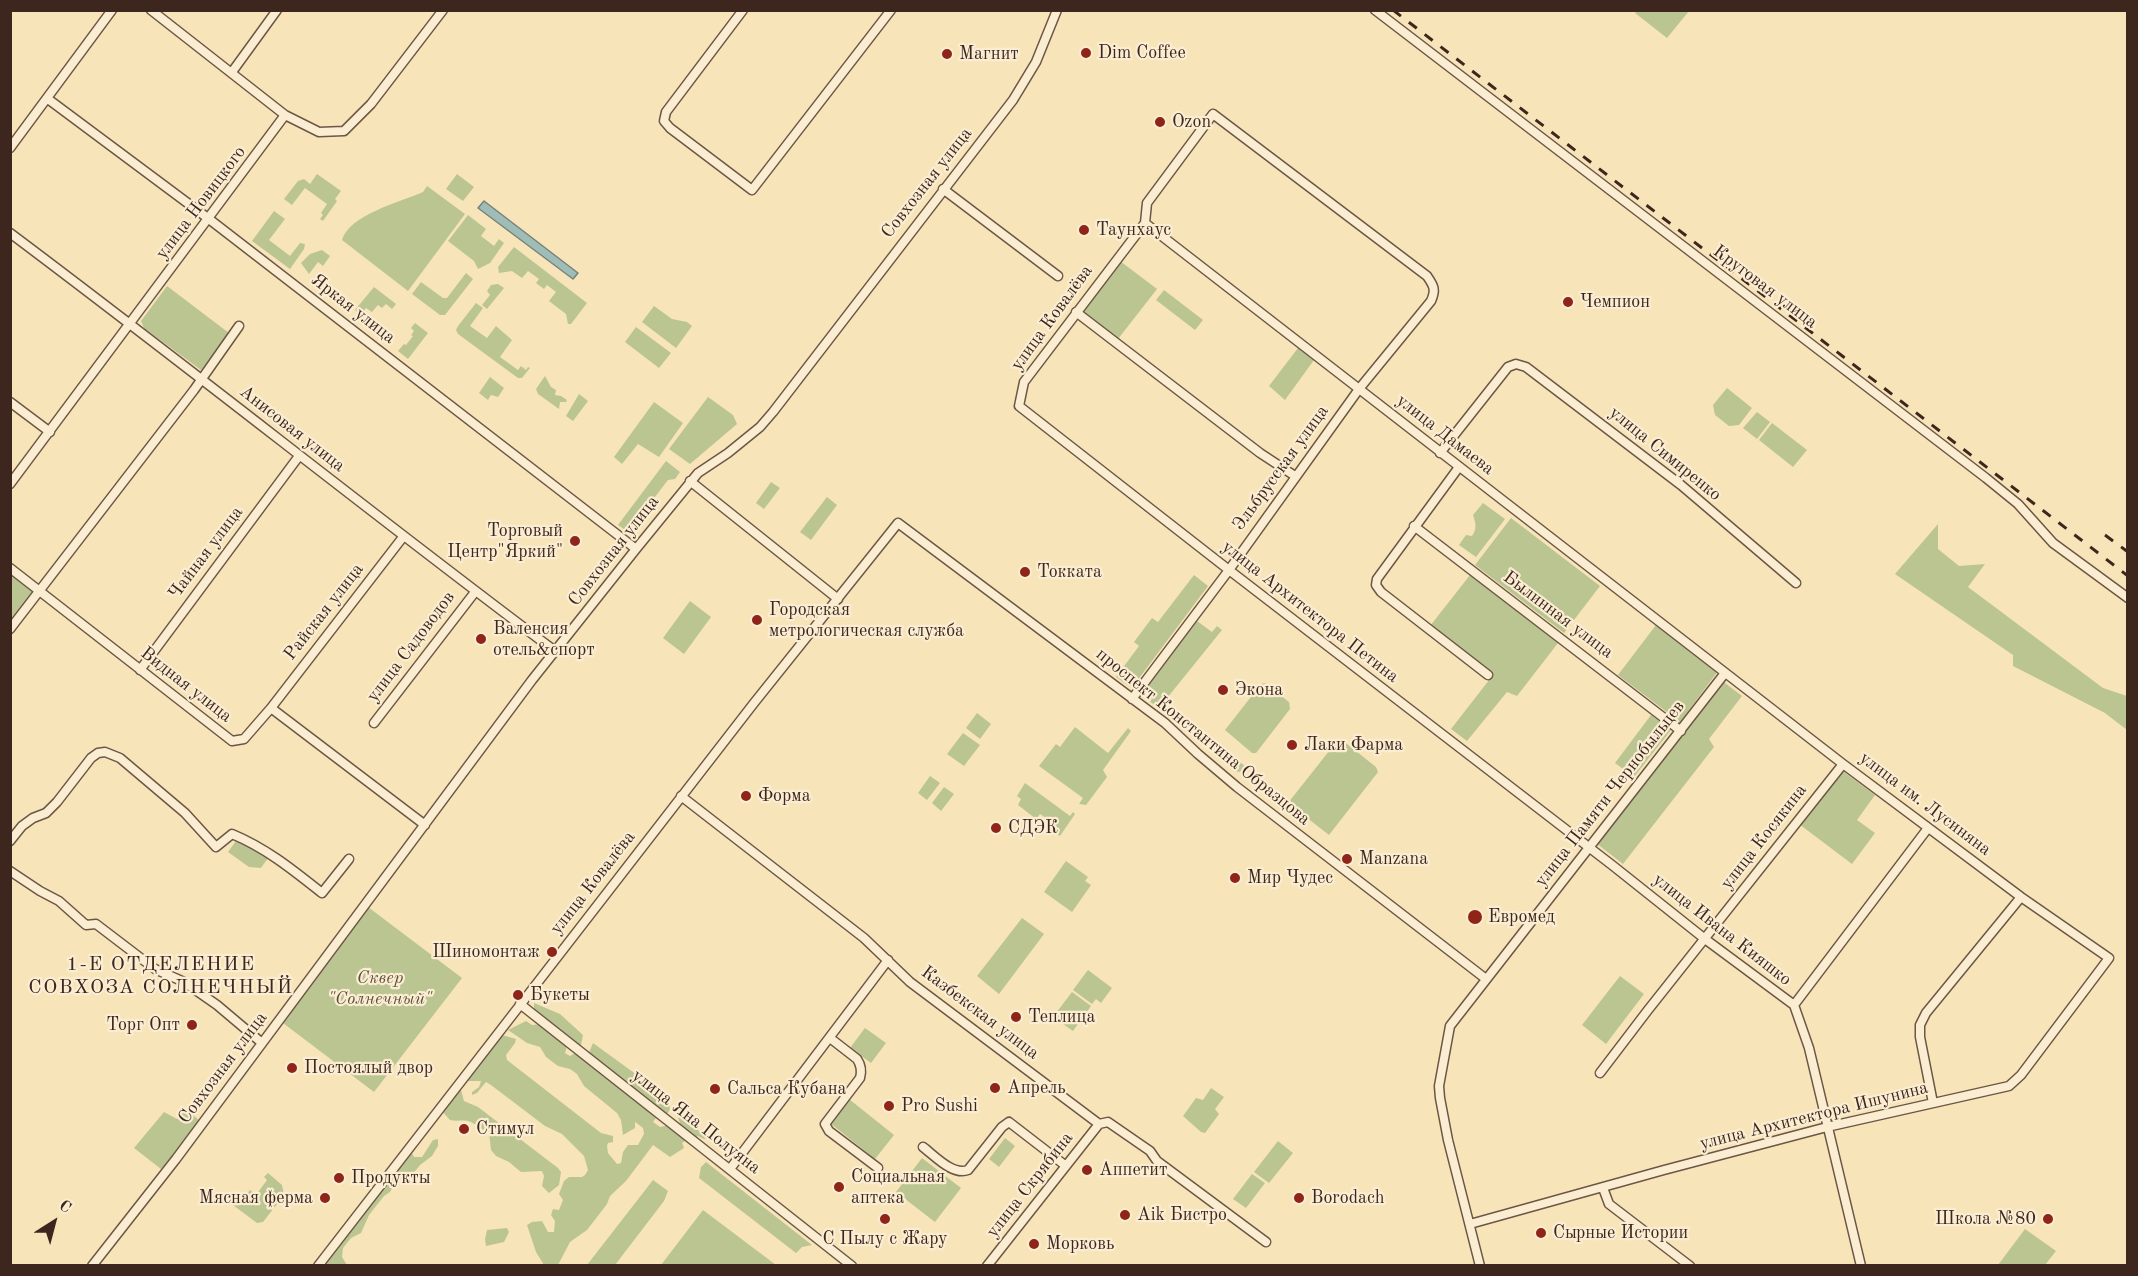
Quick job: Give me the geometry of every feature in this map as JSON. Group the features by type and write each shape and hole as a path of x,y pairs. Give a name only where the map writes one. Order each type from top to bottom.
{"street":[{"path":"10,148 112,10"},
{"path":"151,10 285,115 319,132 344,131 371,104 443,10"},
{"path":"232,72 277,10"},
{"path":"743,10 666,112 664,121 670,128 752,190 891,10"},
{"name":"Совхозная улица","path":"92,1266 176,1160 555,651 690,481 760,427 1024,85 1057,10"},
{"name":"Круговая улица","path":"1375,10 1986,477 2018,504 2053,543 2127,598"},
{"name":"Яркая улица","path":"48,99 210,219 636,549"},
{"name":"улица Ковалёва","path":"1021,396 1024,382 1144,223 1148,203 1214,114 1427,276 1434,287"},
{"name":"улица Новицкого","path":"10,484 210,219 285,115"},
{"path":"943,189 1058,276"},
{"name":"улица Дамаева","path":"1144,223 1725,673"},
{"name":"Анисовая улица","path":"10,232 131,323 475,592 555,651"},
{"name":"Эльбрусская улица","path":"1132,699 1229,570 1359,389 1431,301 1434,287"},
{"path":"1076,312 1260,453 1295,476"},
{"path":"10,629 202,379 239,326"},
{"name":"улица Симиренко","path":"1440,453 1508,367 1516,364 1526,367 1681,485 1796,583"},
{"name":"улица Архитектора Петина","path":"1021,396 1019,406 1590,848"},
{"path":"10,402 50,432"},
{"name":"Чайная улица","path":"140,670 299,456"},
{"path":"1459,467 1414,526 1377,579 1376,585 1381,592 1488,675"},
{"path":"690,481 838,599"},
{"name":"улица Ковалёва","path":"318,1266 681,796 898,523"},
{"name":"проспект Константина Образцова","path":"898,523 1165,723 1237,787 1486,979"},
{"name":"Былинная улица","path":"1414,526 1681,731"},
{"name":"Райская улица","path":"271,708 404,537"},
{"name":"Видная улица","path":"10,568 232,741 244,739 271,708"},
{"name":"улица Садоводов","path":"374,723 475,592"},
{"name":"улица Памяти Чернобыльцев","path":"1480,1266 1448,1140 1440,1098 1439,1086 1450,1026 1725,673"},
{"name":"улица им. Лусиняна","path":"1725,673 1928,828 2109,958"},
{"path":"271,708 425,825"},
{"path":"10,841 22,826 46,813 57,802 91,758 98,753 105,752 120,758 185,813 216,847 232,834 249,841 279,859 322,893 349,859"},
{"name":"улица Косякина","path":"1600,1073 1843,764"},
{"name":"Казбекская улица","path":"681,796 864,938 910,982 1099,1124 1108,1122 1150,1151 1157,1161 1266,1242"},
{"path":"1794,1005 1928,828"},
{"name":"улица Ивана Кияшко","path":"1590,848 1705,939 1794,1005 1809,1048 1861,1266"},
{"path":"10,871 59,901 86,925 96,924 155,969 184,982 217,1005 262,1043"},
{"path":"1933,1103 1920,1037 1920,1025 1926,1013 2021,897"},
{"name":"улица Архитектора Ишунина","path":"1470,1224 1827,1127 2009,1086 2021,1075 2109,958"},
{"path":"730,1169 888,960"},
{"name":"улица Яна Полуяна","path":"520,1004 852,1266"},
{"path":"830,1038 857,1059 861,1069 860,1078 825,1124 829,1131 878,1168"},
{"path":"923,1147 956,1172 964,1172 1009,1122 1066,1166"},
{"name":"улица Скрябина","path":"987,1266 1099,1124"},
{"path":"1603,1188 1609,1204 1690,1266"}],"green space":[{"path":"1637,11 1689,11 1667,38 1635,13"},
{"path":"317,174 341,191 323,221 320,219 323,215 321,213 327,204 305,188 292,205 284,199 298,181 304,179 310,184"},
{"path":"457,174 474,187 463,201 446,189"},
{"path":"427,186 465,214 408,291 342,240 354,223 365,216 423,192"},
{"path":"274,211 285,219 269,240 290,256 300,243 305,244 290,269 252,241"},
{"path":"468,215 486,229 481,236 494,246 499,239 504,243 490,263 478,269 474,261 448,241"},
{"path":"514,247 587,303 571,324 568,324 566,314 549,301 556,292 547,285 544,289 536,283 539,279 528,271 522,278 512,271 499,273 498,267"},
{"path":"322,250 330,256 323,266 318,262 309,274 301,263 310,254"},
{"path":"1120,261 1157,289 1118,339 1082,311"},
{"path":"466,273 473,279 445,315 440,315 412,294 421,282 443,298 447,298"},
{"path":"498,284 504,288 487,309 482,305 490,295 487,291 491,285"},
{"path":"167,286 229,333 201,370 144,328 141,321"},
{"path":"374,287 396,304 392,309 386,304 382,308 378,305 372,312 366,308 361,315 355,310"},
{"path":"1164,290 1203,320 1195,330 1156,300"},
{"path":"476,303 483,308 470,326 487,338 496,326 512,340 500,357 518,370 521,366 526,370 530,368 522,378 518,378 458,334 456,330 458,326"},
{"path":"654,306 672,319 687,322 692,326 676,348 642,322"},
{"path":"415,323 428,333 408,359 398,351 413,336 411,335 414,331 411,328"},
{"path":"636,327 671,353 659,368 625,342"},
{"path":"1298,348 1314,360 1285,400 1269,386"},
{"path":"545,376 551,387 556,390 555,395 567,400 560,402 559,409 538,394 536,389"},
{"path":"490,377 504,388 498,397 491,395 488,400 479,393"},
{"path":"1727,388 1752,408 1739,425 1729,426 1715,415 1713,405"},
{"path":"579,394 588,401 573,421 566,416"},
{"path":"708,397 733,415 737,424 690,464 669,449"},
{"path":"654,402 683,423 659,457 638,444 622,464 614,457"},
{"path":"1757,412 1770,422 1757,439 1743,428"},
{"path":"1772,423 1807,450 1793,467 1759,440"},
{"path":"666,461 680,472 675,479 668,480 628,532 618,525"},
{"path":"771,482 780,488 764,509 756,503"},
{"path":"827,497 837,505 811,540 800,532"},
{"path":"1483,503 1505,519 1476,557 1459,545 1466,535 1472,536 1474,533 1476,526 1473,515"},
{"path":"1511,518 1600,586 1564,633 1475,565"},
{"path":"1938,524 1938,549 1959,566 1985,564 1968,587 2103,688 2127,696 2127,730 2105,713 2013,666 2013,655 1895,574"},
{"path":"11,573 32,588 33,592 11,623"},
{"path":"1194,575 1208,586 1134,685 1130,687 1116,677 1139,646 1134,642 1152,618 1158,622"},
{"path":"1470,575 1558,643 1517,696 1507,692 1467,741 1451,729 1493,675 1430,626"},
{"path":"690,601 711,617 684,654 663,638"},
{"path":"1197,621 1212,632 1217,626 1222,630 1159,708 1145,698 1143,693"},
{"path":"1656,625 1718,671 1680,722 1618,675"},
{"path":"1721,680 1742,696 1709,739 1714,747 1623,864 1596,843"},
{"path":"1265,683 1289,702 1290,709 1256,753 1252,753 1225,730 1261,684"},
{"path":"977,713 991,724 980,739 966,728"},
{"path":"1651,715 1671,730 1634,777 1615,763"},
{"path":"1075,727 1108,753 1128,728 1131,731 1103,770 1107,777 1086,805 1079,804 1083,798 1039,766 1056,744 1060,747"},
{"path":"963,733 980,745 964,766 947,754"},
{"path":"1342,740 1376,767 1378,772 1329,835 1288,803 1337,741"},
{"path":"1215,743 1245,766 1242,771 1238,772 1229,765 1227,760 1211,751"},
{"path":"1840,769 1875,795 1857,820 1875,833 1852,864 1799,824"},
{"path":"930,776 940,783 927,800 918,793"},
{"path":"1025,783 1070,816 1073,812 1075,814 1060,836 1050,829 1054,823 1040,814 1036,819 1018,805 1021,799 1017,796"},
{"path":"944,787 954,794 941,811 932,803"},
{"path":"236,841 247,843 268,858 261,868 249,867 228,852"},
{"path":"1066,861 1088,877 1085,881 1091,885 1072,912 1044,892"},
{"name":"Сквер \"Солнечный\"","path":"368,907 462,978 374,1092 283,1023"},
{"path":"1022,918 1044,934 999,994 977,976"},
{"path":"1088,970 1112,988 1101,1003 1096,999 1092,1004 1073,990"},
{"path":"1620,976 1644,994 1606,1044 1582,1025"},
{"path":"1072,992 1091,1006 1073,1031 1053,1017"},
{"path":"534,1003 560,1014 583,1035 581,1045 568,1043 565,1053 570,1056 580,1050 588,1055 593,1043 637,1075 642,1084 655,1089 660,1097 669,1104 670,1109 665,1118 658,1115 653,1122 660,1127 680,1123 678,1118 683,1113 695,1122 699,1132 705,1130 707,1138 698,1136 692,1140 688,1139 682,1143 684,1148 670,1157 653,1145 626,1181 610,1196 607,1204 587,1230 570,1242 558,1265 544,1265 536,1252 527,1225 542,1221 548,1232 554,1232 555,1221 551,1215 553,1209 559,1210 563,1200 559,1194 564,1181 569,1177 585,1175 588,1170 584,1156 562,1134 545,1126 486,1082 477,1093 472,1095 481,1081 466,1081 471,1072 476,1071 484,1056 502,1035 516,1039 506,1055 507,1060 601,1133 613,1136 613,1142 608,1143 607,1146 608,1153 617,1164 621,1163 623,1152 628,1145 638,1145 644,1134 643,1128 635,1122 635,1128 623,1135 621,1120 617,1113 584,1086 577,1074 570,1069 558,1066 546,1057 540,1047 527,1043 508,1030 526,1021 532,1025 542,1024 534,1009"},
{"path":"865,1028 886,1043 871,1063 850,1048"},
{"path":"1211,1088 1224,1097 1215,1109 1219,1114 1205,1133 1183,1116 1196,1098 1203,1100"},
{"path":"461,1090 464,1101 478,1107 558,1168 561,1172 559,1185 549,1193 542,1186 544,1176 542,1171 521,1172 509,1162 496,1156 491,1150 489,1132 468,1121 450,1120 441,1110 453,1094"},
{"path":"849,1099 894,1135 875,1159 830,1123"},
{"path":"186,1109 201,1122 161,1169 134,1148 164,1112 177,1119"},
{"path":"1005,1138 1015,1146 999,1167 989,1159"},
{"path":"438,1139 438,1146 432,1156 412,1175 396,1181 390,1192 369,1215 361,1233 351,1238 343,1248 342,1257 347,1265 317,1265 354,1222 357,1223 408,1153 412,1153 414,1157 422,1157 433,1140"},
{"path":"1278,1141 1293,1153 1269,1183 1254,1172"},
{"path":"922,1158 961,1188 935,1222 896,1192"},
{"path":"706,1162 812,1245 802,1247 796,1253 699,1178 701,1167"},
{"path":"268,1173 282,1185 284,1195 263,1222 257,1223 229,1202 232,1196 241,1201 250,1190 256,1195 267,1180 264,1177"},
{"path":"1252,1174 1265,1183 1246,1208 1233,1199"},
{"path":"653,1180 668,1191 664,1201 615,1265 587,1265"},
{"path":"703,1210 776,1265 661,1265"},
{"path":"507,1228 509,1232 504,1242 486,1246 487,1230"},
{"path":"2025,1229 2056,1251 2045,1265 1998,1265"}],"water":[{"path":"484,201 578,273 573,279 478,208"}],"railway":[{"path":"1393,10 2128,576"},
{"path":"2105,535 2128,552"}],"place":[{"name":"Dim Coffee","path":"1086,53"},
{"name":"Магнит","path":"947,54"},
{"name":"Ozon","path":"1160,122"},
{"name":"Таунхаус","path":"1084,230"},
{"name":"Чемпион","path":"1568,302"},
{"name":"Торговый Центр\"Яркий\"","path":"575,541"},
{"name":"Токката","path":"1025,572"},
{"name":"Городская метрологическая служба","path":"757,620"},
{"name":"Валенсия отель&спорт","path":"481,639"},
{"name":"Экона","path":"1223,690"},
{"name":"Лаки Фарма","path":"1292,745"},
{"name":"Форма","path":"746,796"},
{"name":"СДЭК","path":"996,828"},
{"name":"Manzana","path":"1347,859"},
{"name":"Мир Чудес","path":"1235,878"},
{"name":"Евромед","path":"1475,917"},
{"name":"Шиномонтаж","path":"552,952"},
{"name":"Букеты","path":"518,995"},
{"name":"Теплица","path":"1016,1017"},
{"name":"Торг Опт","path":"192,1025"},
{"name":"Постоялый двор","path":"292,1068"},
{"name":"Апрель","path":"995,1088"},
{"name":"Сальса Кубана","path":"715,1089"},
{"name":"Pro Sushi","path":"889,1106"},
{"name":"Стимул","path":"464,1129"},
{"name":"Аппетит","path":"1087,1170"},
{"name":"Продукты","path":"339,1178"},
{"name":"Социальная аптека","path":"839,1187"},
{"name":"Мясная ферма","path":"325,1198"},
{"name":"Borodach","path":"1299,1198"},
{"name":"Aik Бистро","path":"1125,1215"},
{"name":"С Пылу с Жару","path":"885,1219"},
{"name":"Школа №80","path":"2048,1219"},
{"name":"Сырные Истории","path":"1541,1233"},
{"name":"Морковь","path":"1034,1244"}],"district":[{"name":"1-Е ОТДЕЛЕНИЕ СОВХОЗА СОЛНЕЧНЫЙ","path":"161,976"}]}
